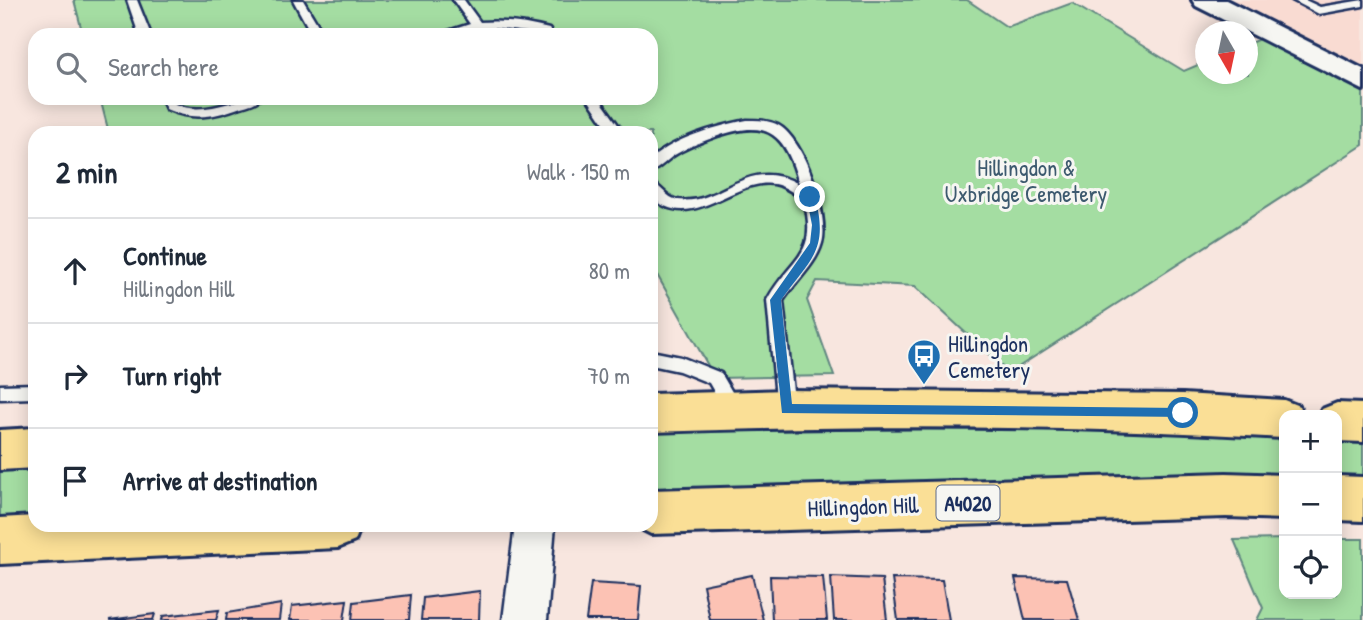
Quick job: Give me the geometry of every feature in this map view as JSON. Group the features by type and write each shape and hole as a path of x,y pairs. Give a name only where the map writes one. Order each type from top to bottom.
{"main road":[{"path":"658,414 786,409 1183,413 1279,419"},
{"path":"1342,422 1363,423"},
{"path":"0,450 28,448"},
{"name":"Hillingdon Hill","path":"658,512 1226,495 1279,497"},
{"path":"1342,498 1363,499"},
{"path":"0,541 190,532"}],"street":[{"path":"1205,0 1363,81"},
{"path":"525,620 534,532"}],"lane":[{"path":"132,0 142,28"},
{"path":"298,0 314,28"},
{"path":"458,0 475,23"},
{"path":"1297,0 1320,12 1363,3"},
{"path":"461,28 475,23 514,24 532,28"},
{"path":"170,105 185,115 206,114 234,105"},
{"path":"598,105 613,126"},
{"path":"658,152 723,129 747,123 769,124 786,136 801,163 817,225 815,244 775,300 786,409"},
{"path":"658,197 677,203 706,202 771,179 793,186 810,197"},
{"path":"658,359 681,364 715,378 733,409"},
{"path":"0,392 28,391"}],"shaded area":[{"path":"1206,0 1363,0 1363,82 1258,27 1258,21 1246,21"}],"green space":[{"name":"Hillingdon & Uxbridge Cemetery","path":"74,0 967,0 1007,27 1072,3 1184,71 1195,66 1195,84 1258,84 1258,39 1270,34 1363,82 1363,145 1009,373 915,286 817,281 807,300 834,376 715,378 658,276 658,126 107,126 102,105 658,105 658,28 81,28"},
{"path":"658,413 1183,413 1279,419 1279,497 1226,495 658,512"},
{"path":"1342,422 1363,423 1363,499 1342,498"},
{"path":"28,448 28,528 0,541 0,450"},
{"path":"1279,539 1279,599 1342,599 1342,539 1363,539 1363,620 1257,620 1263,608 1234,540"}],"building":[{"path":"752,575 763,620 710,620 703,585"},
{"path":"770,576 823,577 827,620 772,620"},
{"path":"831,577 882,579 887,620 834,620"},
{"path":"1015,578 1067,579 1079,620 1025,620"},
{"path":"892,579 942,580 949,620 898,620"},
{"path":"591,583 641,586 638,620 586,620"},
{"path":"480,591 479,620 421,620 423,598"},
{"path":"411,595 409,620 352,620 354,602"},
{"path":"347,600 344,620 290,620 292,606"},
{"path":"281,604 279,620 226,620 227,613"},
{"path":"219,610 216,620 162,620 163,616"},
{"path":"155,614 153,620 109,620"}],"place":[{"name":"Hillingdon Cemetery","path":"924,386"}],"route":[{"path":"810,197 817,225 815,244 775,300 786,409 1183,413"}]}
